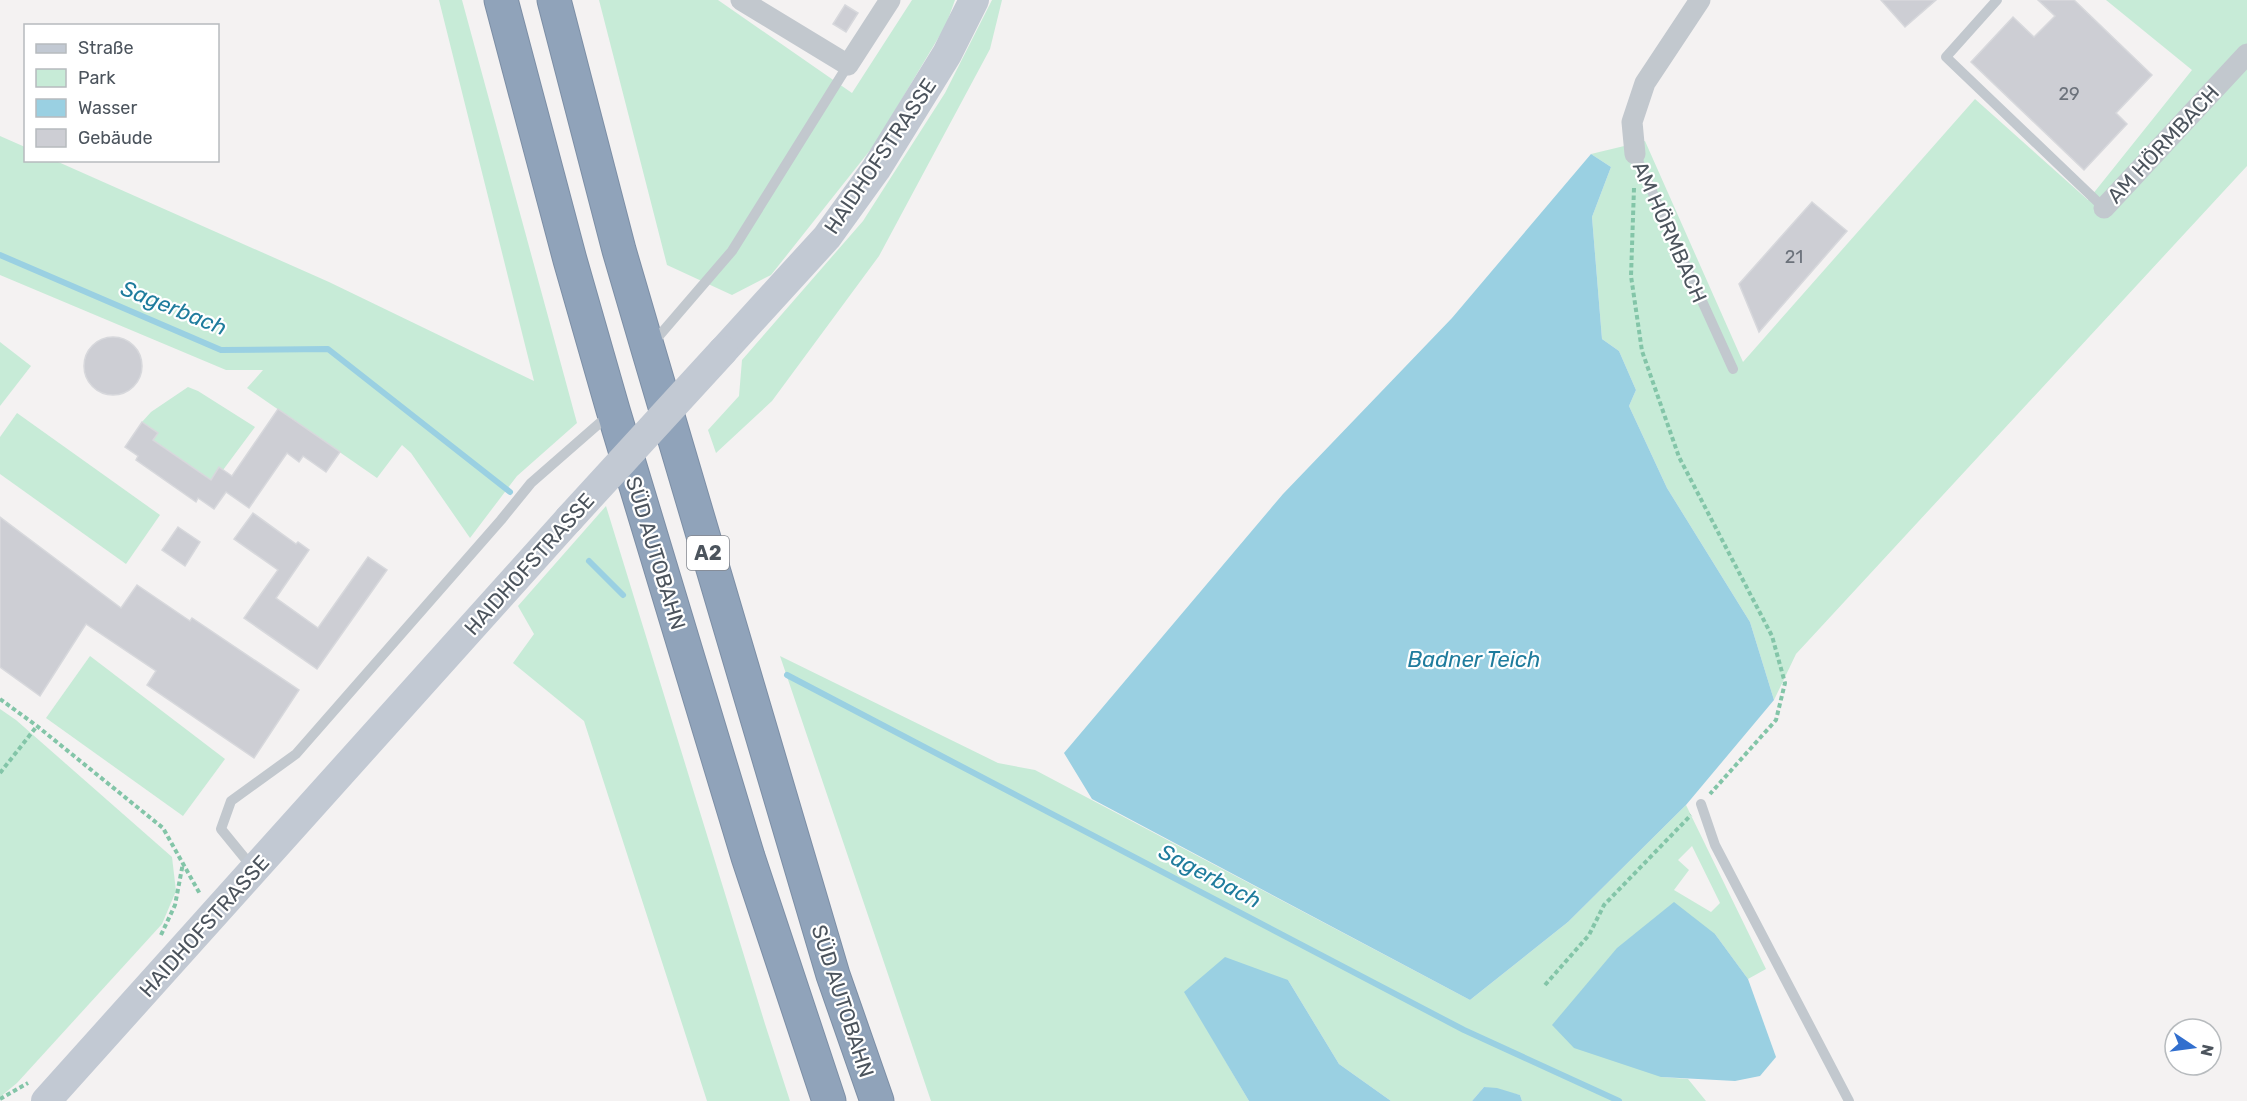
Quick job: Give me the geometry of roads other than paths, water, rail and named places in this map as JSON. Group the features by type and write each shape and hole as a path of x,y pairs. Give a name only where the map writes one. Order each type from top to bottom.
{"highway":[{"name":"SÜD AUTOBAHN","path":"501,0 570,260 613,410 748,857 829,1101"},
{"name":"SÜD AUTOBAHN","path":"554,0 619,250 648,349 833,975 877,1101"}],"street":[{"path":"741,0 848,65 890,0"},
{"name":"HAIDHOFSTRASSE","path":"39,1089 217,912 569,519 826,237 876,169 947,54 974,0"},
{"name":"AM HÖRMBACH","path":"1635,154 1632,122 1645,83 1700,0"},
{"name":"AM HÖRMBACH","path":"2104,208 2247,54"}],"lane":[{"path":"1997,0 1946,57 2104,208"},
{"path":"648,349 732,251 848,65"},
{"name":"AM HÖRMBACH","path":"1635,154 1733,369"},
{"path":"254,870 221,829 231,801 296,754 531,483 613,410"},
{"path":"1701,804 1716,844 1849,1101"}],"water":[{"name":"Badner Teich","path":"1591,154 1611,167 1592,217 1602,339 1619,351 1636,390 1629,406 1667,488 1750,622 1774,700 1686,805 1568,922 1470,1000 1092,799 1064,753 1283,494 1452,318"},
{"path":"1674,902 1715,934 1748,979 1776,1057 1760,1076 1735,1081 1661,1077 1574,1048 1552,1025 1617,948"},
{"path":"1225,957 1288,980 1339,1064 1391,1101 1249,1101 1184,992"},
{"path":"1484,1087 1497,1088 1520,1095 1522,1101 1472,1101"}],"waterway":[{"name":"Sagerbach","path":"0,255 221,350 328,349 510,492"},
{"name":"Sagerbach","path":"589,561 623,595"},
{"name":"Sagerbach","path":"787,675 1464,1030 1619,1101"}]}
